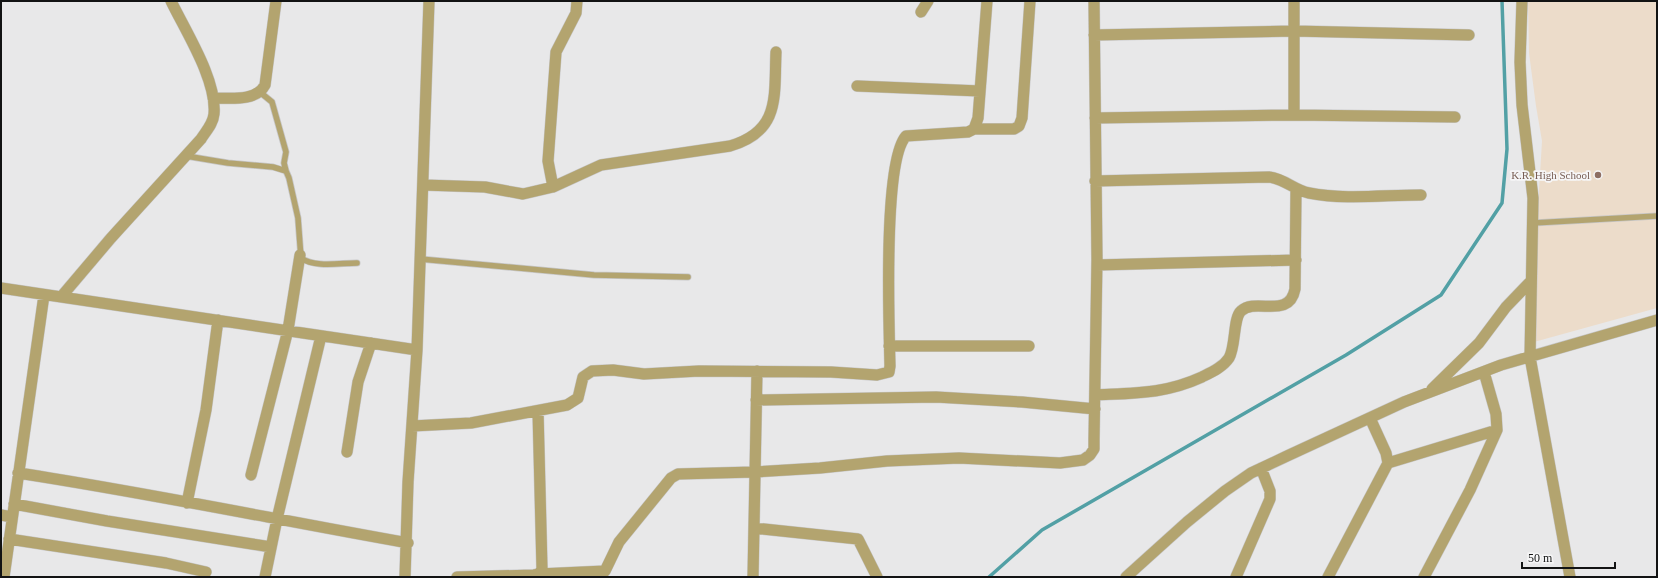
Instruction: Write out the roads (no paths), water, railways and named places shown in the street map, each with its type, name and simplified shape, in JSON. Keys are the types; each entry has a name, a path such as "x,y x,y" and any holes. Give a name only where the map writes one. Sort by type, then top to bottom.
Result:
{"street":[{"path":"61,297 111,238 186,156 210,126 214,115 210,81 171,1"},
{"path":"213,98 253,96 261,93 265,85 276,1"},
{"path":"405,577 408,543 408,482 417,350 428,1"},
{"path":"553,187 548,161 556,52 576,13 577,1"},
{"path":"921,12 928,1"},
{"path":"974,129 978,118 987,1"},
{"path":"412,426 471,423 538,411 574,402 578,398 583,377 592,371 613,370 651,374 699,371 884,374 889,372 890,346 888,273 894,179 898,150 906,136 968,132 974,129 1014,129 1019,126 1022,118 1030,1"},
{"path":"457,577 605,571 619,542 671,478 678,474 754,472 820,468 887,461 952,459 1060,463 1082,460 1090,455 1094,449 1097,265 1094,1"},
{"path":"1294,1 1294,115"},
{"path":"1522,1 1520,62 1522,105 1533,198 1530,357 1570,577"},
{"path":"1094,35 1294,31 1469,34"},
{"path":"423,185 486,187 523,194 553,187 601,165 730,146 754,137 767,120 774,102 776,52"},
{"path":"857,86 980,91"},
{"path":"1095,118 1294,115 1455,117"},
{"path":"1095,181 1269,177 1279,178 1296,190 1334,196 1421,195"},
{"path":"1095,395 1157,392 1170,390 1191,382 1223,365 1233,349 1238,317 1241,311 1248,307 1279,306 1287,303 1294,297 1296,260 1296,190"},
{"path":"251,475 288,330 300,255"},
{"path":"1097,265 1296,260"},
{"path":"1429,393 1479,342 1506,307 1532,282"},
{"path":"1,288 417,350"},
{"path":"4,577 9,538 7,516 14,504 44,295"},
{"path":"187,503 206,410 218,320"},
{"path":"1126,577 1214,500 1251,473 1261,468 1370,418 1484,372 1657,320"},
{"path":"265,577 277,519 321,336"},
{"path":"347,452 358,382 371,343"},
{"path":"890,346 1029,346"},
{"path":"753,577 757,371"},
{"path":"1424,577 1470,490 1497,430 1496,414 1484,372"},
{"path":"756,400 936,397 1022,402 1095,409"},
{"path":"538,411 543,562 539,574"},
{"path":"1328,577 1388,463 1386,453 1370,418"},
{"path":"1388,463 1497,430"},
{"path":"1236,577 1270,499 1270,491 1261,468"},
{"path":"18,473 109,487 187,503 408,543"},
{"path":"14,504 271,548"},
{"path":"754,528 858,539 877,577"},
{"path":"9,538 166,563 206,572"}],"lane":[{"path":"261,93 272,102 286,152 284,163 298,218 300,255 306,262 357,263"},
{"path":"186,156 228,163 273,167 286,171"},
{"path":"1533,223 1657,216"},
{"path":"420,260 594,274 688,277"}],"waterway":[{"path":"989,577 1042,530 1346,355 1441,295 1502,203 1507,149 1502,1"}],"place":[{"name":"K.R. High School","path":"1598,175"}]}
